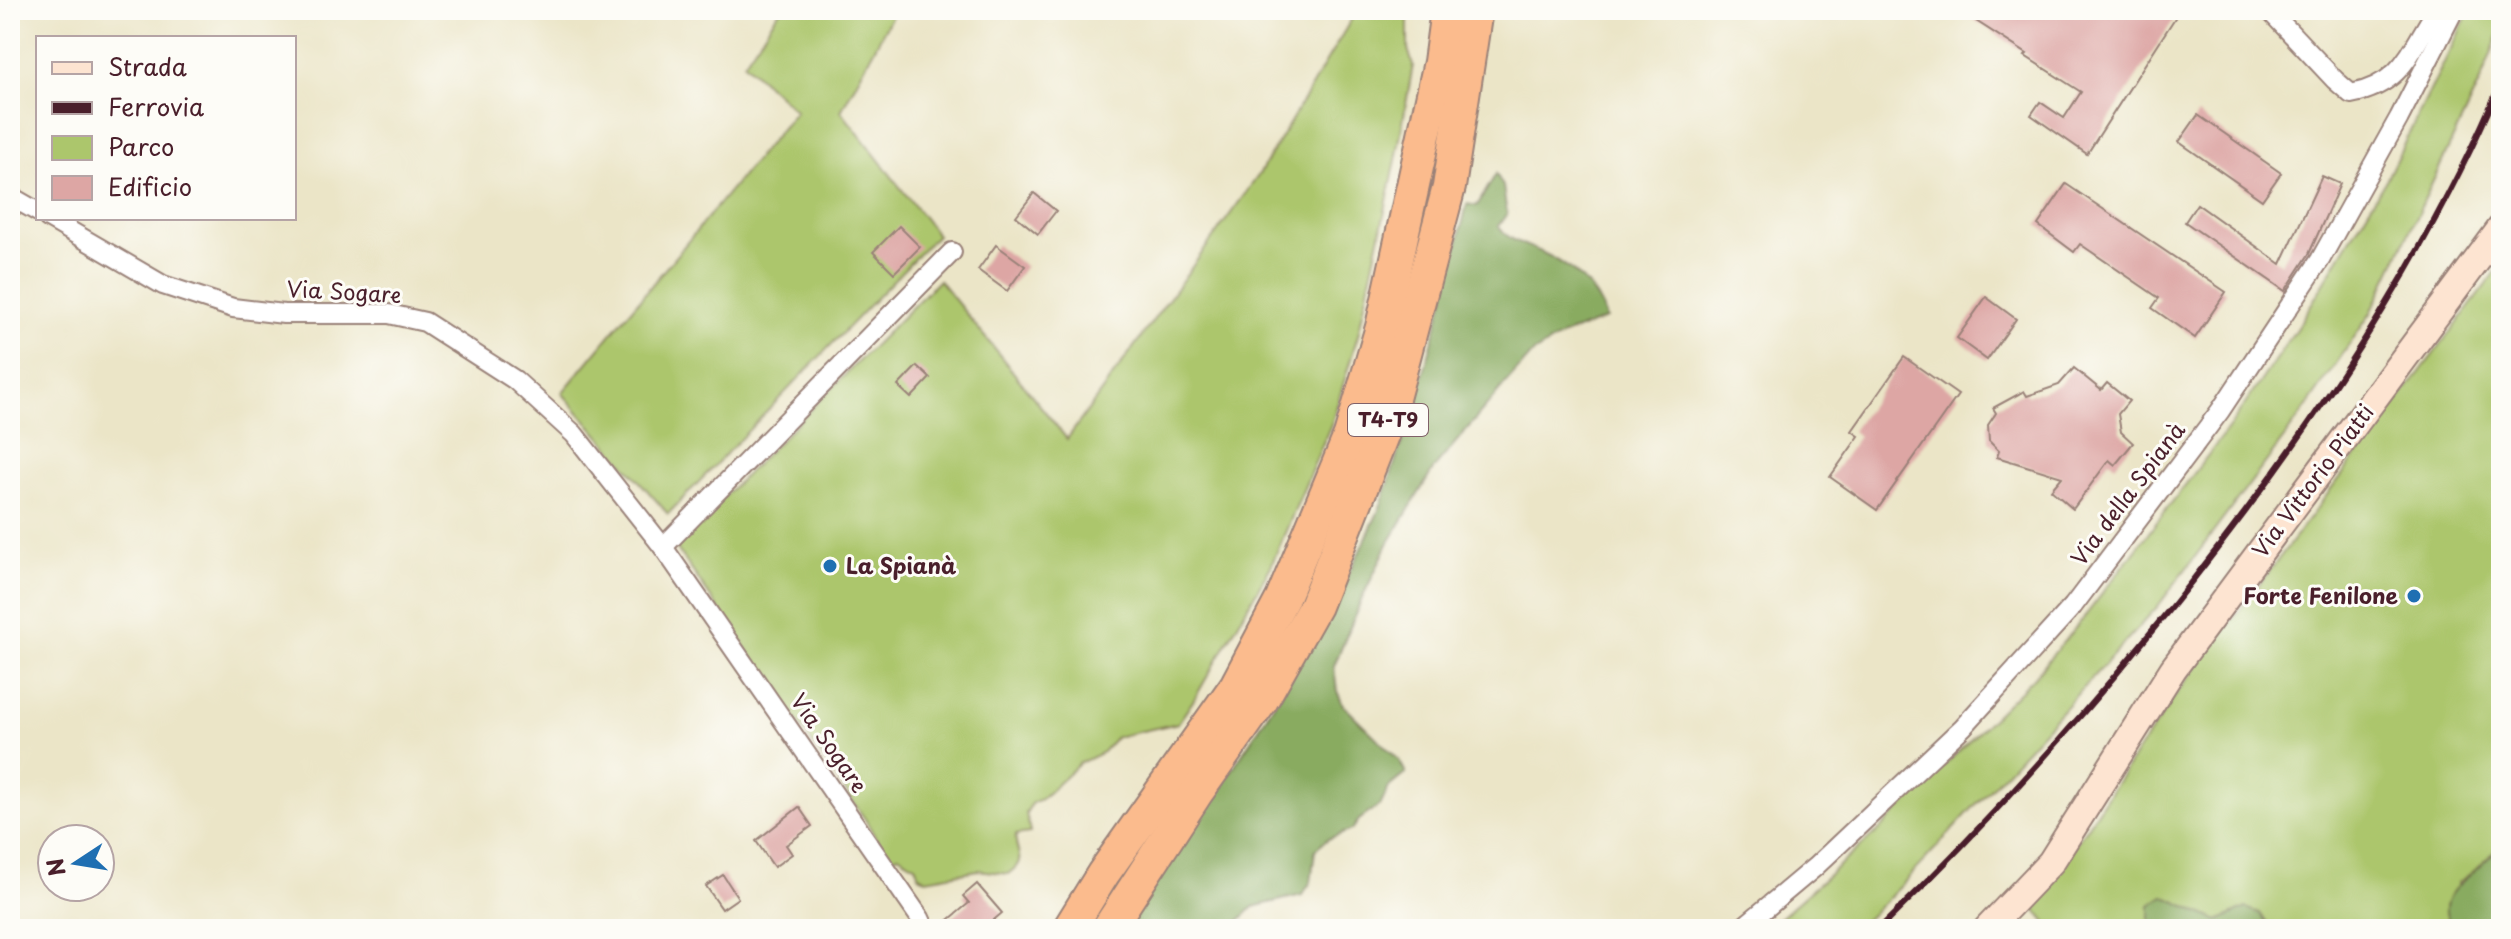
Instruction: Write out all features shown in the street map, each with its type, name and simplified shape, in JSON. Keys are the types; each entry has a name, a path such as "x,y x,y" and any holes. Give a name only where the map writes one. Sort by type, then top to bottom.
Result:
{"highway":[{"name":"T4-T9","path":"1382,327 1427,53 1431,10"},
{"name":"T4-T9","path":"1069,929 1103,874 1236,686 1282,599 1350,436 1382,327 1440,62 1468,11"},
{"name":"T4-T9","path":"1108,929 1197,792 1262,700 1321,592 1390,410 1449,187 1468,11"}],"street":[{"path":"2269,10 2351,94 2374,89 2396,74 2434,14 2441,10"},
{"name":"Via della Spianà","path":"1741,929 1815,867 1963,727 2073,606 2220,411 2320,260 2399,118 2454,10"},
{"path":"10,196 36,211"},
{"name":"Via Sogare","path":"51,220 163,285 233,308 284,314 389,314 425,322 515,380 574,434 663,547 925,929"},
{"name":"Via Vittorio Piatti","path":"1987,929 2051,862 2173,669 2501,228"},
{"path":"663,547 952,252"}],"green space":[{"path":"780,10 895,10 841,111 937,235 668,514 562,393 796,111 744,63"},
{"path":"1357,10 1408,10 1408,49 1413,65 1358,335 1332,422 1271,566 1178,723 1116,737 1103,752 1080,763 1041,799 1032,803 1026,813 1030,833 1016,835 1018,864 1008,874 978,870 926,879 919,876 915,865 898,855 889,861 865,819 675,546 939,280 1067,439 1258,176"},
{"path":"2470,10 2501,10 2501,28 2482,77 2371,313 2296,422 2158,606 1900,887 1856,929 1767,929 1876,833 2034,677 2082,620 2231,425 2300,323 2387,178"},
{"path":"1496,174 1503,186 1507,215 1498,226 1512,239 1552,257 1572,271 1597,297 1606,319 1563,335 1532,354 1506,383 1434,468 1388,544 1363,596 1334,666 1337,691 1343,705 1399,760 1406,773 1389,787 1381,804 1359,820 1352,830 1328,839 1315,850 1311,882 1302,895 1253,907 1231,929 1125,929 1226,780 1290,678 1349,573 1379,510 1411,415 1467,204 1477,206"},
{"path":"2501,265 2501,845 2458,882 2448,921 2453,929 2270,929 2260,913 2218,921 2150,905 2150,929 2051,929 2033,907 2177,693"},
{"path":"2501,845 2501,929 2453,929 2446,911 2449,897"},
{"path":"2164,896 2218,921 2246,908 2260,913 2270,929 2150,929 2150,905"}],"building":[{"path":"1959,10 2180,10 2087,154 2031,115 2040,102 2064,118 2081,92"},
{"path":"2198,115 2281,173 2262,200 2179,142"},
{"path":"2322,176 2340,184 2309,254 2285,291 2185,222 2197,204 2281,264"},
{"path":"2066,184 2226,292 2195,338 2152,308 2159,298 2080,244 2074,252 2038,225"},
{"path":"1034,193 1056,211 1038,234 1016,216"},
{"path":"899,226 920,247 894,273 873,252"},
{"path":"996,245 1025,266 1007,291 978,270"},
{"path":"1986,297 2016,319 1987,360 1957,338"},
{"path":"1904,357 1958,395 1877,510 1830,477 1859,436 1852,431"},
{"path":"917,366 930,378 911,398 898,386"},
{"path":"2074,368 2101,390 2107,383 2129,401 2118,414 2121,432 2133,443 2115,465 2109,460 2073,509 2051,490 2062,477 1997,457 1999,451 1989,441 1988,425 1996,413 1993,408 2024,391 2027,396 2059,385"},
{"path":"799,807 812,826 786,845 792,854 774,867 756,841"},
{"path":"723,875 738,898 722,909 706,886"},
{"path":"977,884 1002,913 983,929 938,929 969,903 963,896"}],"railway":[{"path":"1879,929 1977,830 2070,728 2160,621 2245,512 2318,410 2386,304 2448,195 2501,82"}],"place":[{"name":"La Spianà","path":"830,566"},
{"name":"Forte Fenilone","path":"2414,596"}]}
